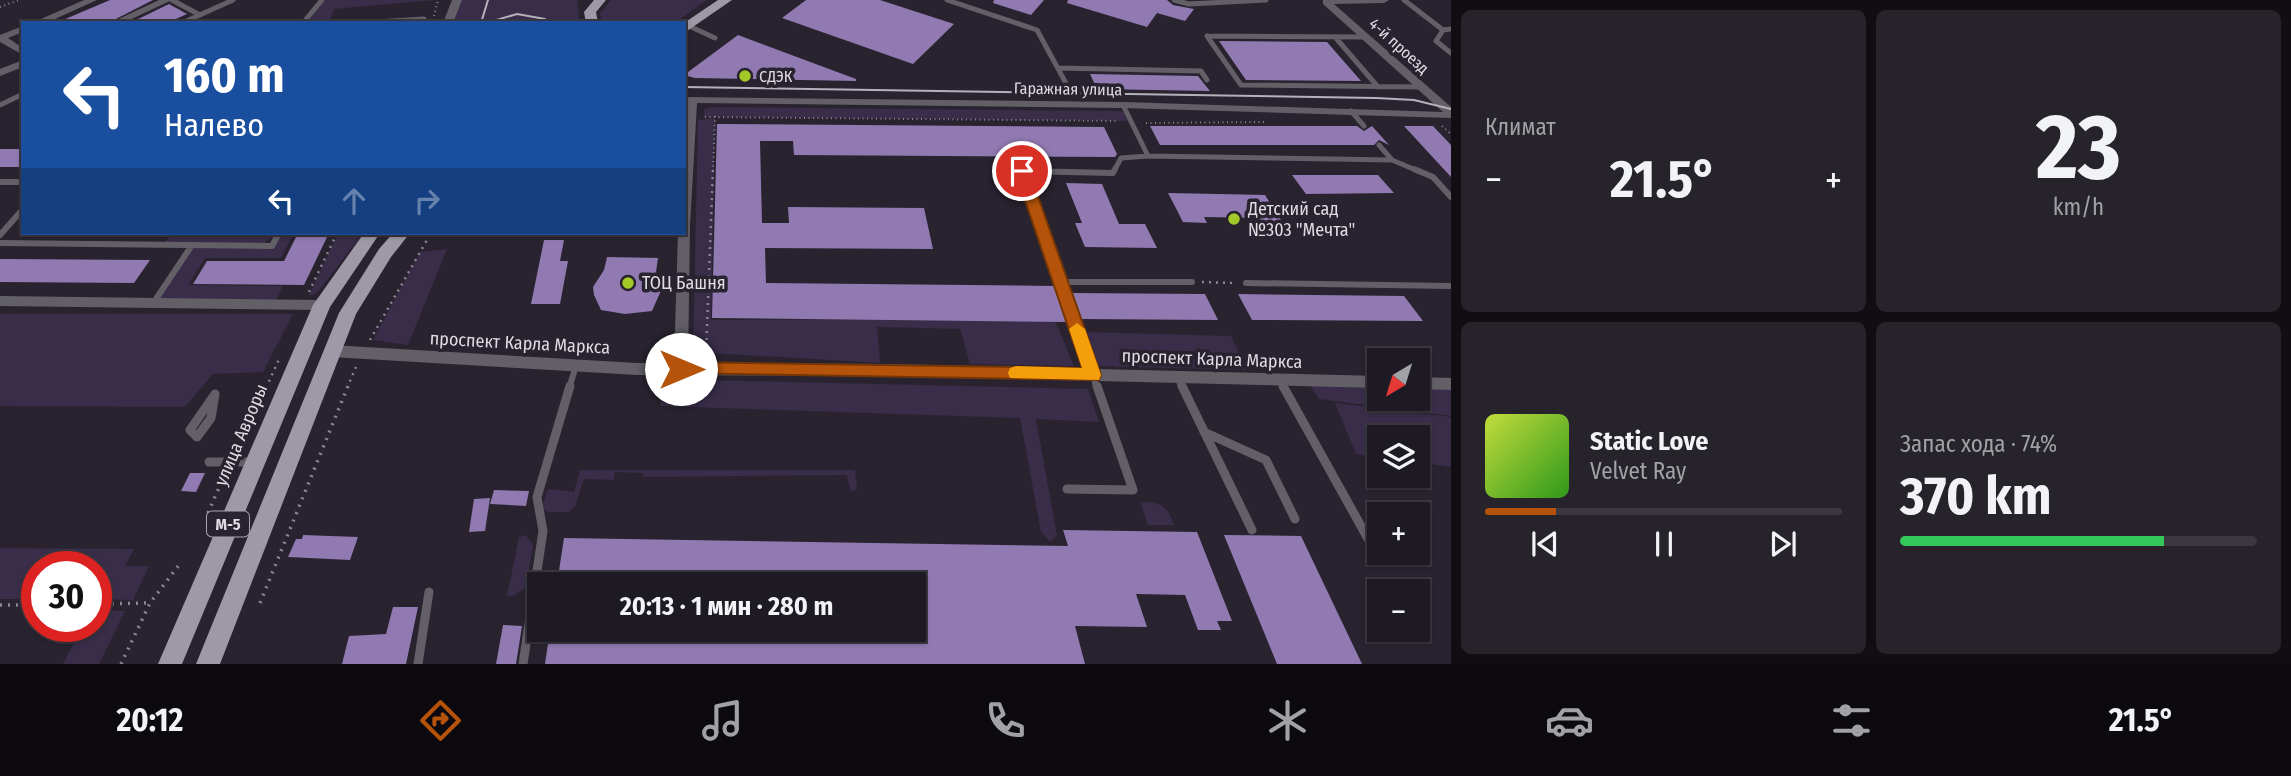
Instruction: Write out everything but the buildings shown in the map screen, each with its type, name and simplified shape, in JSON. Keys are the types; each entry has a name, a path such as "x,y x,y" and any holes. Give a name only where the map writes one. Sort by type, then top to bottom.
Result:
{"main road":[{"path":"592,21 590,12 600,0"},
{"path":"687,27 722,1"},
{"name":"улица Авроры","path":"173,657 255,462 314,301 370,235"},
{"name":"М-5","path":"208,664 348,313 385,253 400,235"}],"street":[{"path":"42,21 92,0"},
{"path":"120,21 170,0"},
{"path":"449,21 457,0"},
{"path":"1325,1 1384,0"},
{"name":"4-й проезд","path":"1325,1 1349,27 1365,37 1451,114"},
{"path":"0,38 21,30"},
{"path":"0,38 21,51"},
{"path":"0,73 21,66"},
{"path":"686,195 691,117 688,100"},
{"name":"Гаражная улица","path":"688,100 1122,105 1451,114"},
{"path":"681,369 684,235"},
{"path":"0,301 314,301"},
{"name":"проспект Карла Маркса","path":"331,351 576,366 1367,382"},
{"path":"1430,383 1451,384"}],"lane":[{"path":"170,0 200,15"},
{"path":"186,21 233,0"},
{"path":"305,21 322,0"},
{"path":"947,0 1037,30 1068,87"},
{"path":"1174,0 1189,4 1266,0"},
{"path":"1404,0 1443,30 1451,29"},
{"path":"193,21 200,15"},
{"path":"392,21 424,19"},
{"path":"687,27 715,38"},
{"path":"1443,30 1436,41 1451,53"},
{"path":"1365,37 1207,36 1241,85 1421,87"},
{"path":"1335,37 1378,87"},
{"path":"1058,68 1201,71 1207,80"},
{"path":"0,105 21,95"},
{"path":"1122,105 1148,156"},
{"path":"1351,111 1364,126"},
{"path":"1379,145 1392,160"},
{"path":"1067,489 1133,490 1022,171 1113,173 1121,158 1148,156 1392,160 1433,177 1451,197"},
{"path":"0,182 21,181"},
{"path":"0,235 21,211"},
{"path":"0,243 272,246 278,235"},
{"path":"154,302 192,245"},
{"path":"1061,282 1192,282"},
{"path":"1246,283 1451,286"},
{"path":"523,664 543,531 537,497 576,366"},
{"path":"1176,377 1252,530"},
{"path":"1280,380 1367,537"},
{"path":"215,394 214,413 205,430 197,437 190,430 215,394"},
{"path":"1204,432 1266,460 1295,519"},
{"path":"209,462 255,462"},
{"path":"418,664 429,592"}],"path":[{"path":"0,7 19,0"},
{"path":"433,21 438,0"},
{"path":"691,117 1266,122"},
{"path":"706,361 715,117"},
{"path":"1438,123 1451,134"},
{"path":"314,301 336,235"},
{"path":"367,345 430,235"},
{"path":"1205,282 1222,283"},
{"path":"208,513 281,354"},
{"path":"260,603 357,364"},
{"path":"121,664 150,603 180,565"},
{"path":"112,604 150,603"},
{"path":"0,605 21,605"}],"shaded area":[{"path":"435,0 334,9 330,21 308,21 322,2"},
{"path":"461,0 577,0 580,21 453,21"},
{"path":"611,0 707,0 677,21 602,21 600,13"},
{"path":"710,107 1120,111 1124,112 1128,121 704,117 704,110"},
{"path":"715,118 711,320 1054,318 1074,366 970,364 960,329 877,327 880,363 693,352 698,120"},
{"path":"170,235 274,235 264,243 164,244"},
{"path":"279,235 293,235 281,258 205,258 188,285 283,286 275,302 157,301 192,245 272,246"},
{"path":"337,235 361,235 317,293 309,296"},
{"path":"447,249 408,345 373,340 420,252"},
{"path":"0,314 293,314 263,372 213,374 185,407 0,406"},
{"path":"1087,332 1231,336 1247,370 1098,366"},
{"path":"662,379 1088,389 1099,422 1036,419 1057,536 1050,542 1041,532 1020,418 660,406"},
{"path":"1310,385 1367,386 1367,405 1319,399"},
{"path":"1430,387 1451,388 1451,416 1412,411 1430,411"},
{"path":"1335,403 1367,407 1367,411 1401,411 1451,417 1451,467 1430,464 1430,425 1367,425 1367,455 1356,454"},
{"path":"580,470 855,470 857,488 850,490 847,475 643,477 643,473 615,472 614,480 584,479 575,506 569,512 548,512 542,507 548,489 574,492"},
{"path":"1140,502 1162,506 1169,513 1174,525 1148,525"},
{"path":"526,535 533,545 526,587 515,595 507,596 519,537"},
{"path":"0,548 134,549 125,566 149,566 133,600 112,599 112,551 21,551 21,599 0,599"},
{"path":"112,611 125,611 112,638"},
{"path":"74,642 110,642 99,664 63,664"}],"tram line":[{"path":"482,21 488,0"},
{"path":"493,21 517,14 545,19"},
{"path":"686,87 1376,98 1414,100 1451,109"}],"slow traffic":[{"path":"1016,373 1093,375 1077,329"}],"place":[{"name":"СДЭК","path":"745,76"},
{"name":"Детский сад №303 \"Мечта\"","path":"1234,219"},
{"name":"ТОЦ Башня","path":"628,283"}],"route":[{"path":"681,369 1093,375 1022,171"}]}
